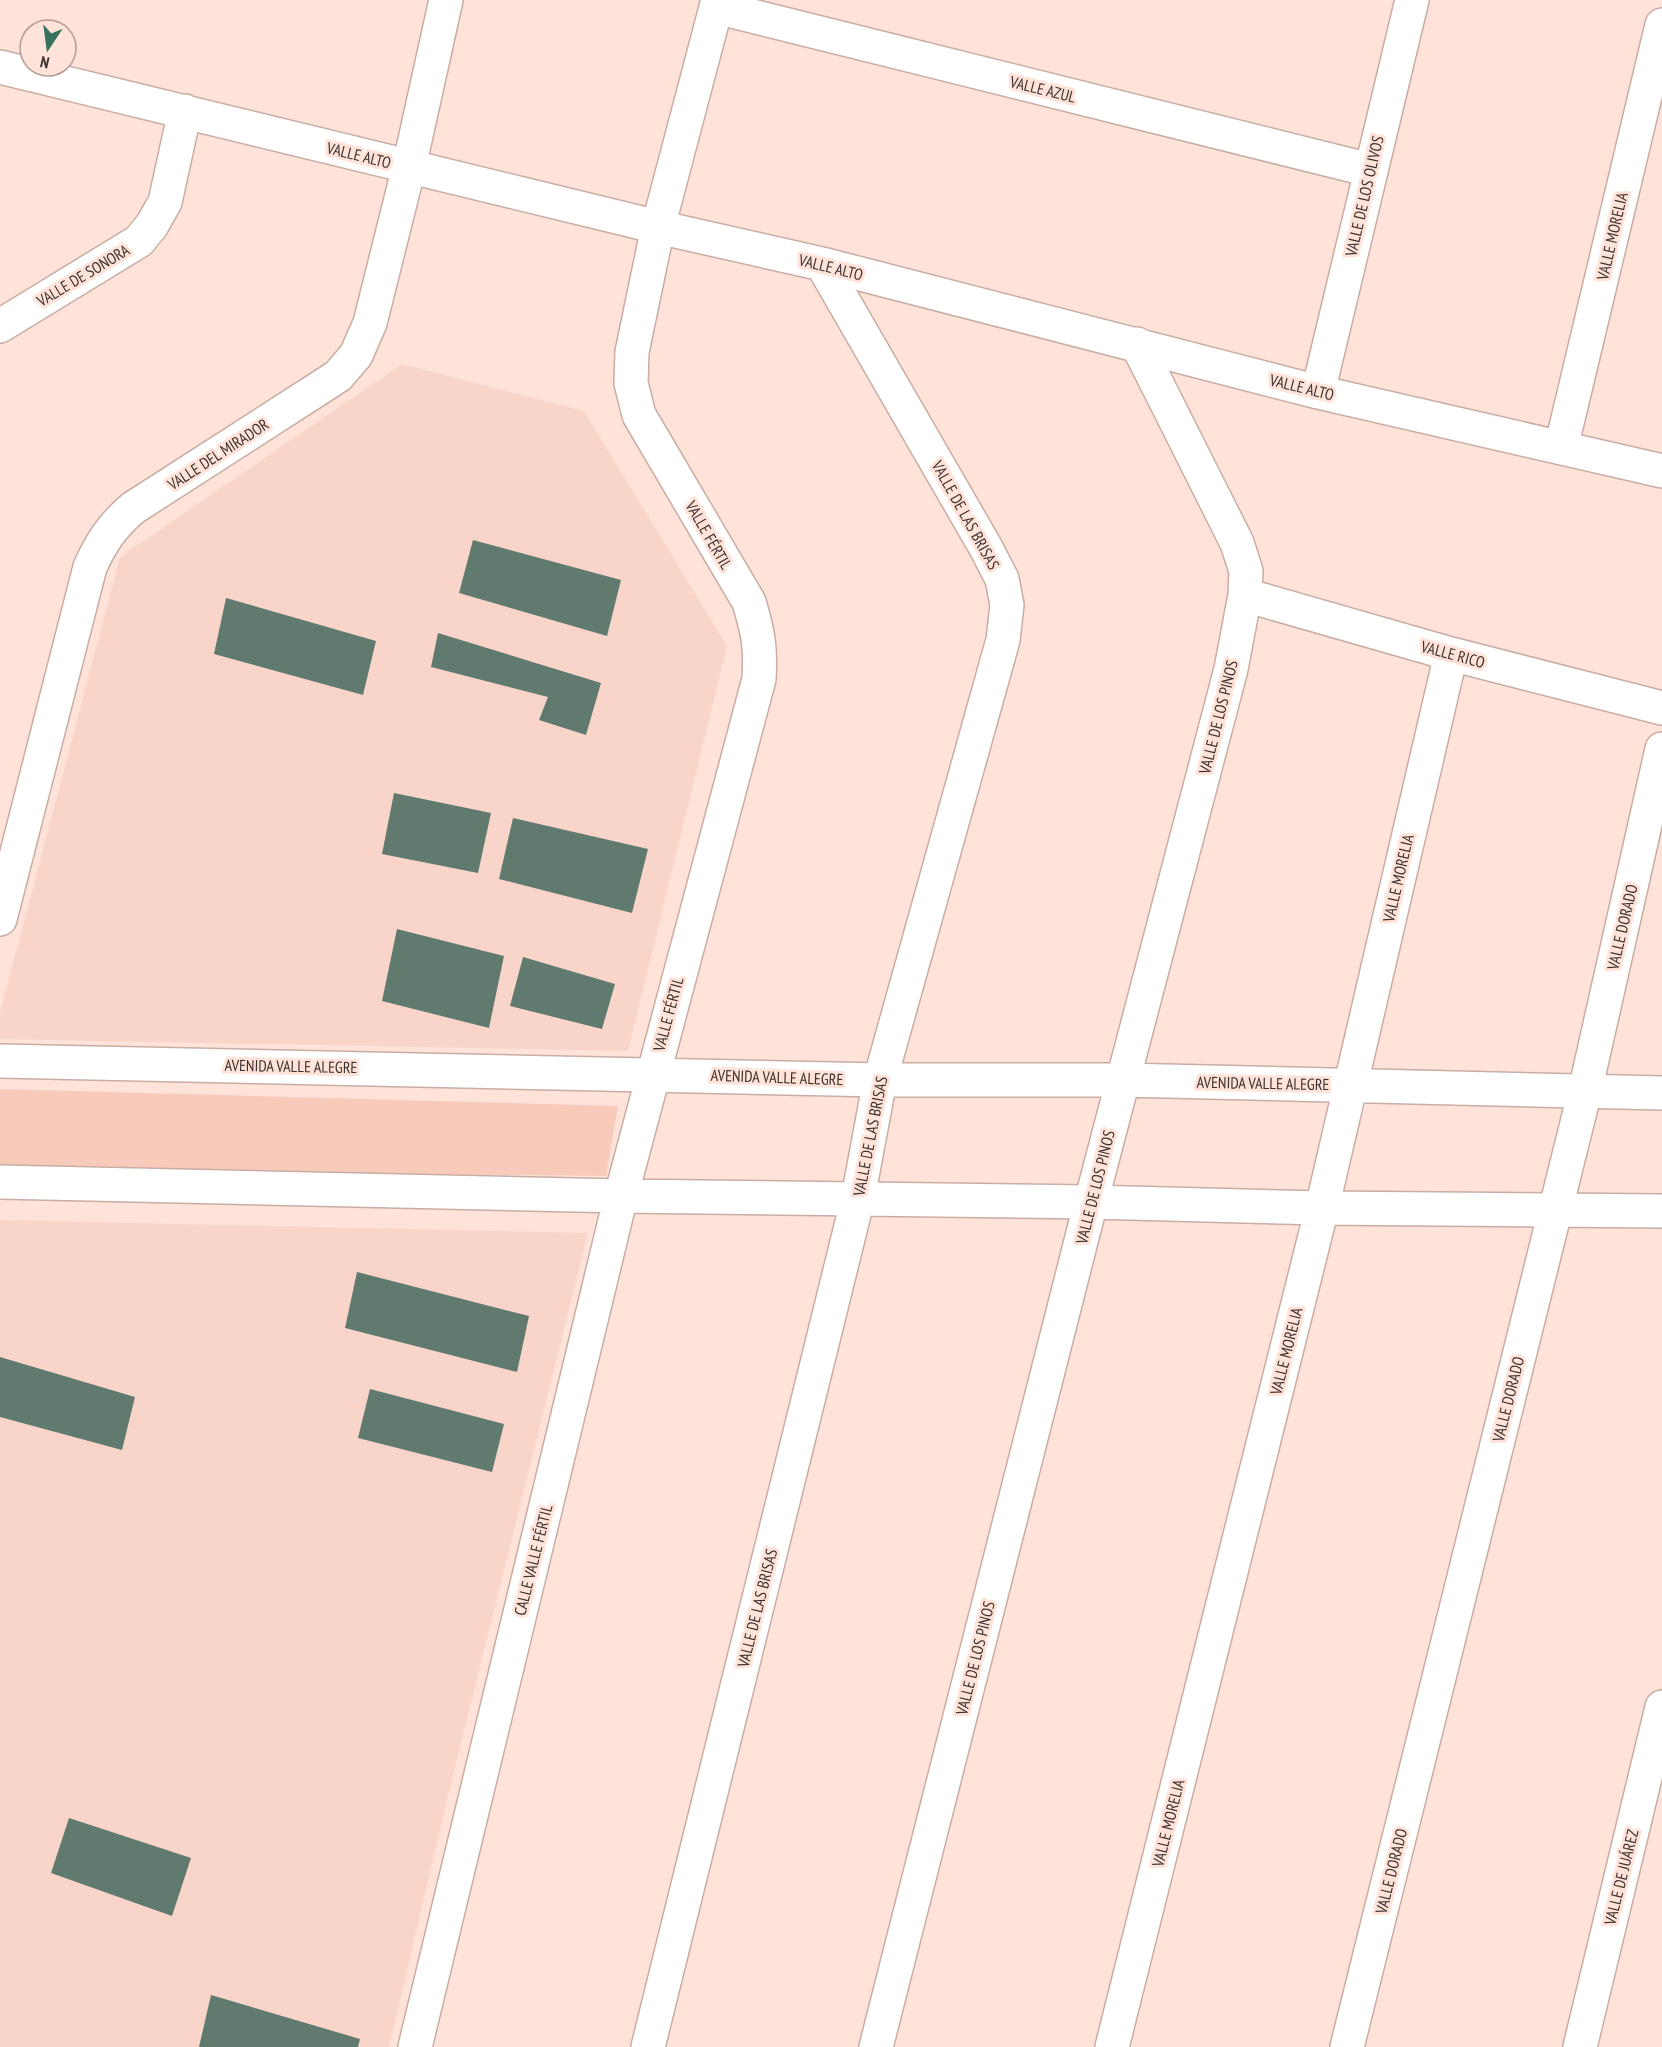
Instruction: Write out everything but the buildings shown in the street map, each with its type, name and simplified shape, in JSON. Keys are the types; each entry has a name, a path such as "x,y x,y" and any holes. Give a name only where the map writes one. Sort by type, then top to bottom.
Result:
{"street":[{"name":"VALLE DEL MIRADOR","path":"0,919 90,567 101,543 115,524 133,508 338,376 356,355 370,323 409,167 446,0"},
{"name":"VALLE DE LOS OLIVOS","path":"1318,392 1412,0"},
{"name":"VALLE AZUL","path":"717,3 1370,171"},
{"name":"VALLE FÉRTIL","path":"652,1074 759,679 759,633 749,602 639,415 631,383 632,352 658,227 717,3"},
{"name":"VALLE MORELIA","path":"1561,448 1662,25"},
{"name":"VALLE ALTO","path":"0,67 658,227 822,264 1318,392 1662,471"},
{"name":"VALLE DE SONORA","path":"0,326 139,241 152,225 165,202 184,111"},
{"name":"VALLE DE LAS BRISAS","path":"648,2047 858,1198 880,1080 1003,640 1007,605 1002,579 986,548 822,264"},
{"name":"VALLE DE LOS PINOS","path":"876,2047 1091,1202 1231,669 1245,595 1246,571 1237,543 1137,344"},
{"name":"VALLE RICO","path":"1245,595 1450,654 1662,708"},
{"name":"VALLE MORELIA","path":"1112,2047 1322,1208 1450,654"},
{"name":"VALLE DORADO","path":"1347,2047 1585,1091 1662,750"},
{"name":"AVENIDA VALLE ALEGRE","path":"0,1060 880,1080 1123,1080 1662,1093"},
{"name":"CALLE VALLE FÉRTIL","path":"415,2047 652,1074"},
{"path":"0,1182 621,1196 1662,1212"},
{"name":"VALLE DE JUÁREZ","path":"1580,2047 1662,1707"}],"shaded area":[{"path":"402,364 584,411 727,646 628,1051 0,1039 0,1013 120,557"},
{"path":"0,1089 618,1106 606,1176 0,1169"},
{"path":"0,1220 588,1233 452,1779 389,2047 0,2047"}]}
